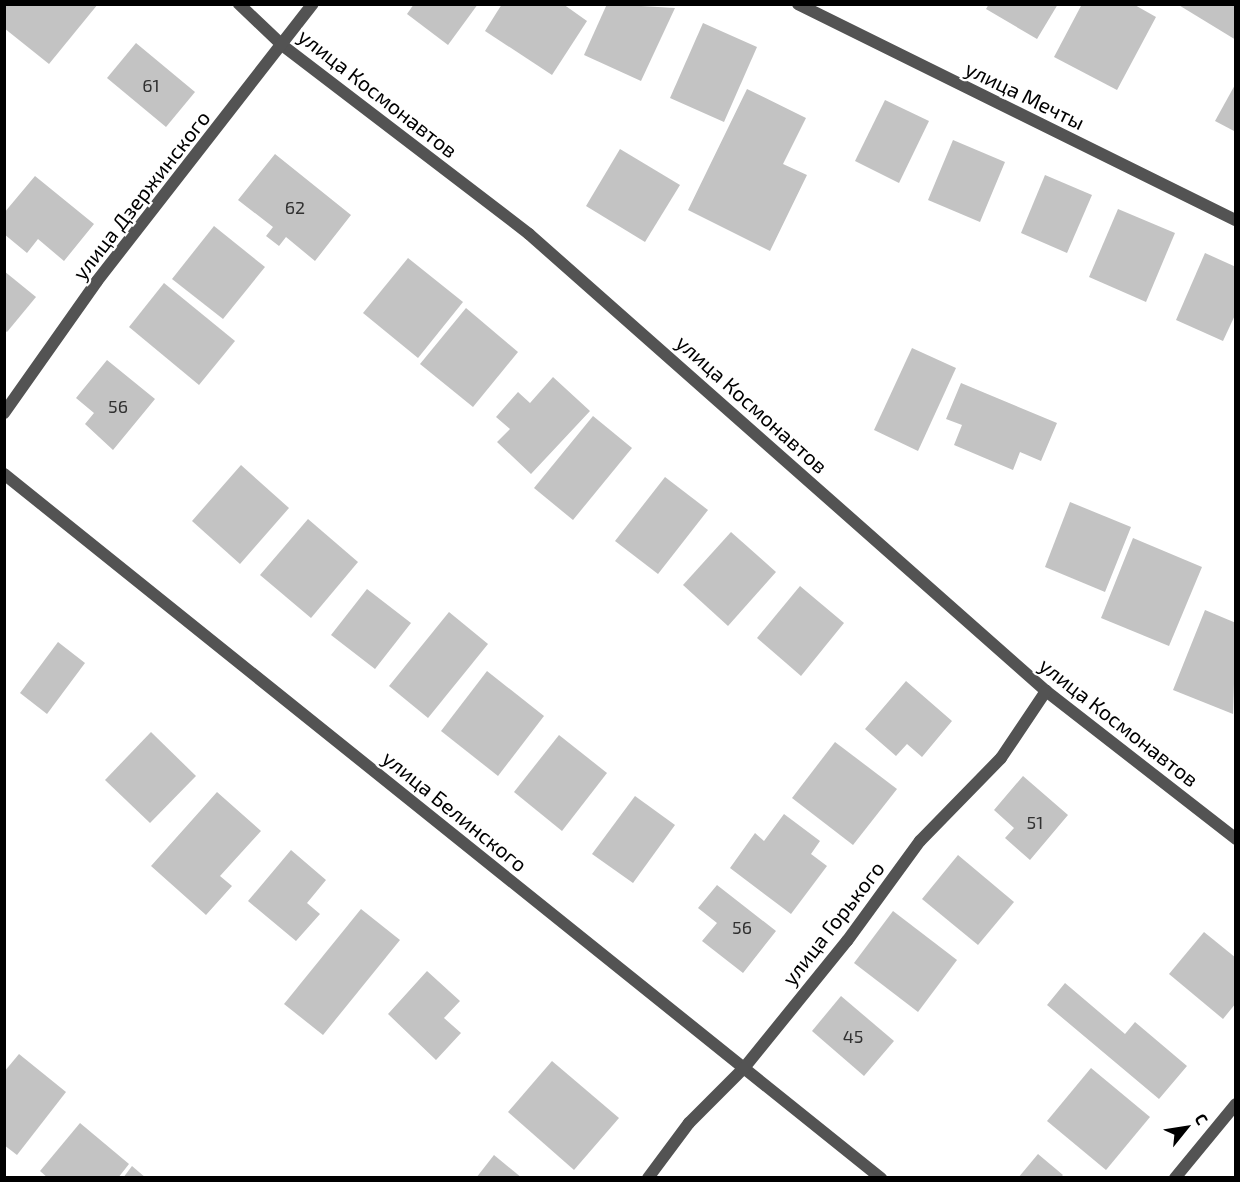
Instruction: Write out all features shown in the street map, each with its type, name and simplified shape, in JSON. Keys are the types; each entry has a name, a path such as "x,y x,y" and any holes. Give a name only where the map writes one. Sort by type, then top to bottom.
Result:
{"street":[{"name":"улица Космонавтов","path":"238,4 282,45 529,234 1046,691 1236,839"},
{"name":"улица Дзержинского","path":"4,413 97,281 313,4"},
{"name":"улица Мечты","path":"798,4 1236,220"},
{"name":"улица Белинского","path":"4,474 881,1178"},
{"name":"улица Горького","path":"648,1178 689,1123 744,1068 920,841 1001,758 1046,691"},
{"path":"1175,1178 1236,1104"}],"building":[{"path":"4,4 98,4 49,64 4,28"},
{"path":"414,4 478,4 448,45 407,14"},
{"path":"502,4 563,4 587,21 552,75 485,31"},
{"path":"607,4 675,8 641,81 584,55"},
{"path":"989,4 1058,4 1037,39 986,9"},
{"path":"1082,4 1133,4 1156,17 1117,90 1054,57"},
{"path":"1177,4 1236,4 1236,40"},
{"path":"703,23 757,47 724,122 670,98"},
{"path":"136,43 195,92 166,127 107,78"},
{"path":"1236,83 1236,132 1215,121"},
{"path":"747,89 806,118 783,164 807,175 770,251 688,210"},
{"path":"885,100 929,121 899,183 855,161"},
{"path":"953,140 1005,162 980,222 928,200"},
{"path":"620,149 680,185 645,242 586,206"},
{"path":"275,154 351,215 315,261 286,237 279,246 266,236 273,227 238,200"},
{"path":"1045,175 1092,195 1067,253 1021,233"},
{"path":"35,176 94,224 64,261 38,239 27,253 4,234 4,213"},
{"path":"1118,209 1175,233 1146,302 1089,277"},
{"path":"214,226 265,267 223,319 172,279"},
{"path":"1205,253 1236,267 1236,313 1223,341 1176,320"},
{"path":"408,258 463,302 418,358 363,313"},
{"path":"4,271 36,297 7,332 4,330"},
{"path":"164,283 235,341 199,385 129,327"},
{"path":"466,308 518,352 473,407 420,364"},
{"path":"912,348 956,368 918,451 874,430"},
{"path":"107,360 155,399 113,450 85,424 94,413 76,398"},
{"path":"553,377 590,411 531,474 497,442 510,429 496,417 518,392 530,403"},
{"path":"961,383 1057,423 1041,461 1020,452 1013,470 954,445 962,425 946,419"},
{"path":"593,416 632,448 573,520 534,488"},
{"path":"241,465 289,508 240,564 192,521"},
{"path":"665,477 708,510 658,574 615,541"},
{"path":"1070,502 1131,527 1105,592 1045,567"},
{"path":"308,519 358,562 311,618 260,575"},
{"path":"731,532 776,572 728,626 683,585"},
{"path":"1133,538 1202,567 1169,646 1101,618"},
{"path":"800,586 844,623 801,676 757,638"},
{"path":"367,589 411,623 375,669 331,635"},
{"path":"1205,610 1236,623 1233,714 1173,690"},
{"path":"449,612 488,644 428,718 389,686"},
{"path":"58,642 85,663 47,714 20,693"},
{"path":"487,671 544,716 498,776 441,731"},
{"path":"906,681 952,721 922,757 907,744 896,756 865,729"},
{"path":"151,732 196,776 150,823 105,780"},
{"path":"559,735 607,773 562,831 514,792"},
{"path":"835,742 897,789 853,845 792,798"},
{"path":"1023,776 1068,815 1030,860 1005,838 1014,828 994,810"},
{"path":"217,792 261,831 220,876 232,886 206,915 151,866"},
{"path":"635,796 675,825 633,883 592,854"},
{"path":"784,814 820,841 811,854 827,866 791,914 730,868 755,833 764,841"},
{"path":"291,850 326,880 307,903 320,914 296,941 248,901"},
{"path":"958,855 1014,902 978,945 922,899"},
{"path":"717,885 776,931 743,973 702,941 717,923 698,908"},
{"path":"361,909 400,940 323,1035 284,1004"},
{"path":"893,911 957,960 918,1012 854,963"},
{"path":"1204,932 1236,958 1236,1003 1223,1019 1169,974"},
{"path":"427,971 460,1001 444,1018 461,1033 436,1060 388,1014"},
{"path":"1065,983 1125,1034 1135,1022 1187,1066 1159,1099 1047,1005"},
{"path":"841,996 894,1041 864,1076 812,1031"},
{"path":"19,1054 66,1092 17,1155 4,1145 4,1072"},
{"path":"552,1061 619,1118 574,1170 508,1112"},
{"path":"1091,1068 1150,1117 1106,1170 1047,1121"},
{"path":"80,1123 129,1164 118,1178 48,1178 40,1171"},
{"path":"1038,1154 1063,1175 1060,1178 1018,1178"},
{"path":"494,1155 522,1178 476,1178"},
{"path":"132,1166 146,1178 123,1178"}]}
